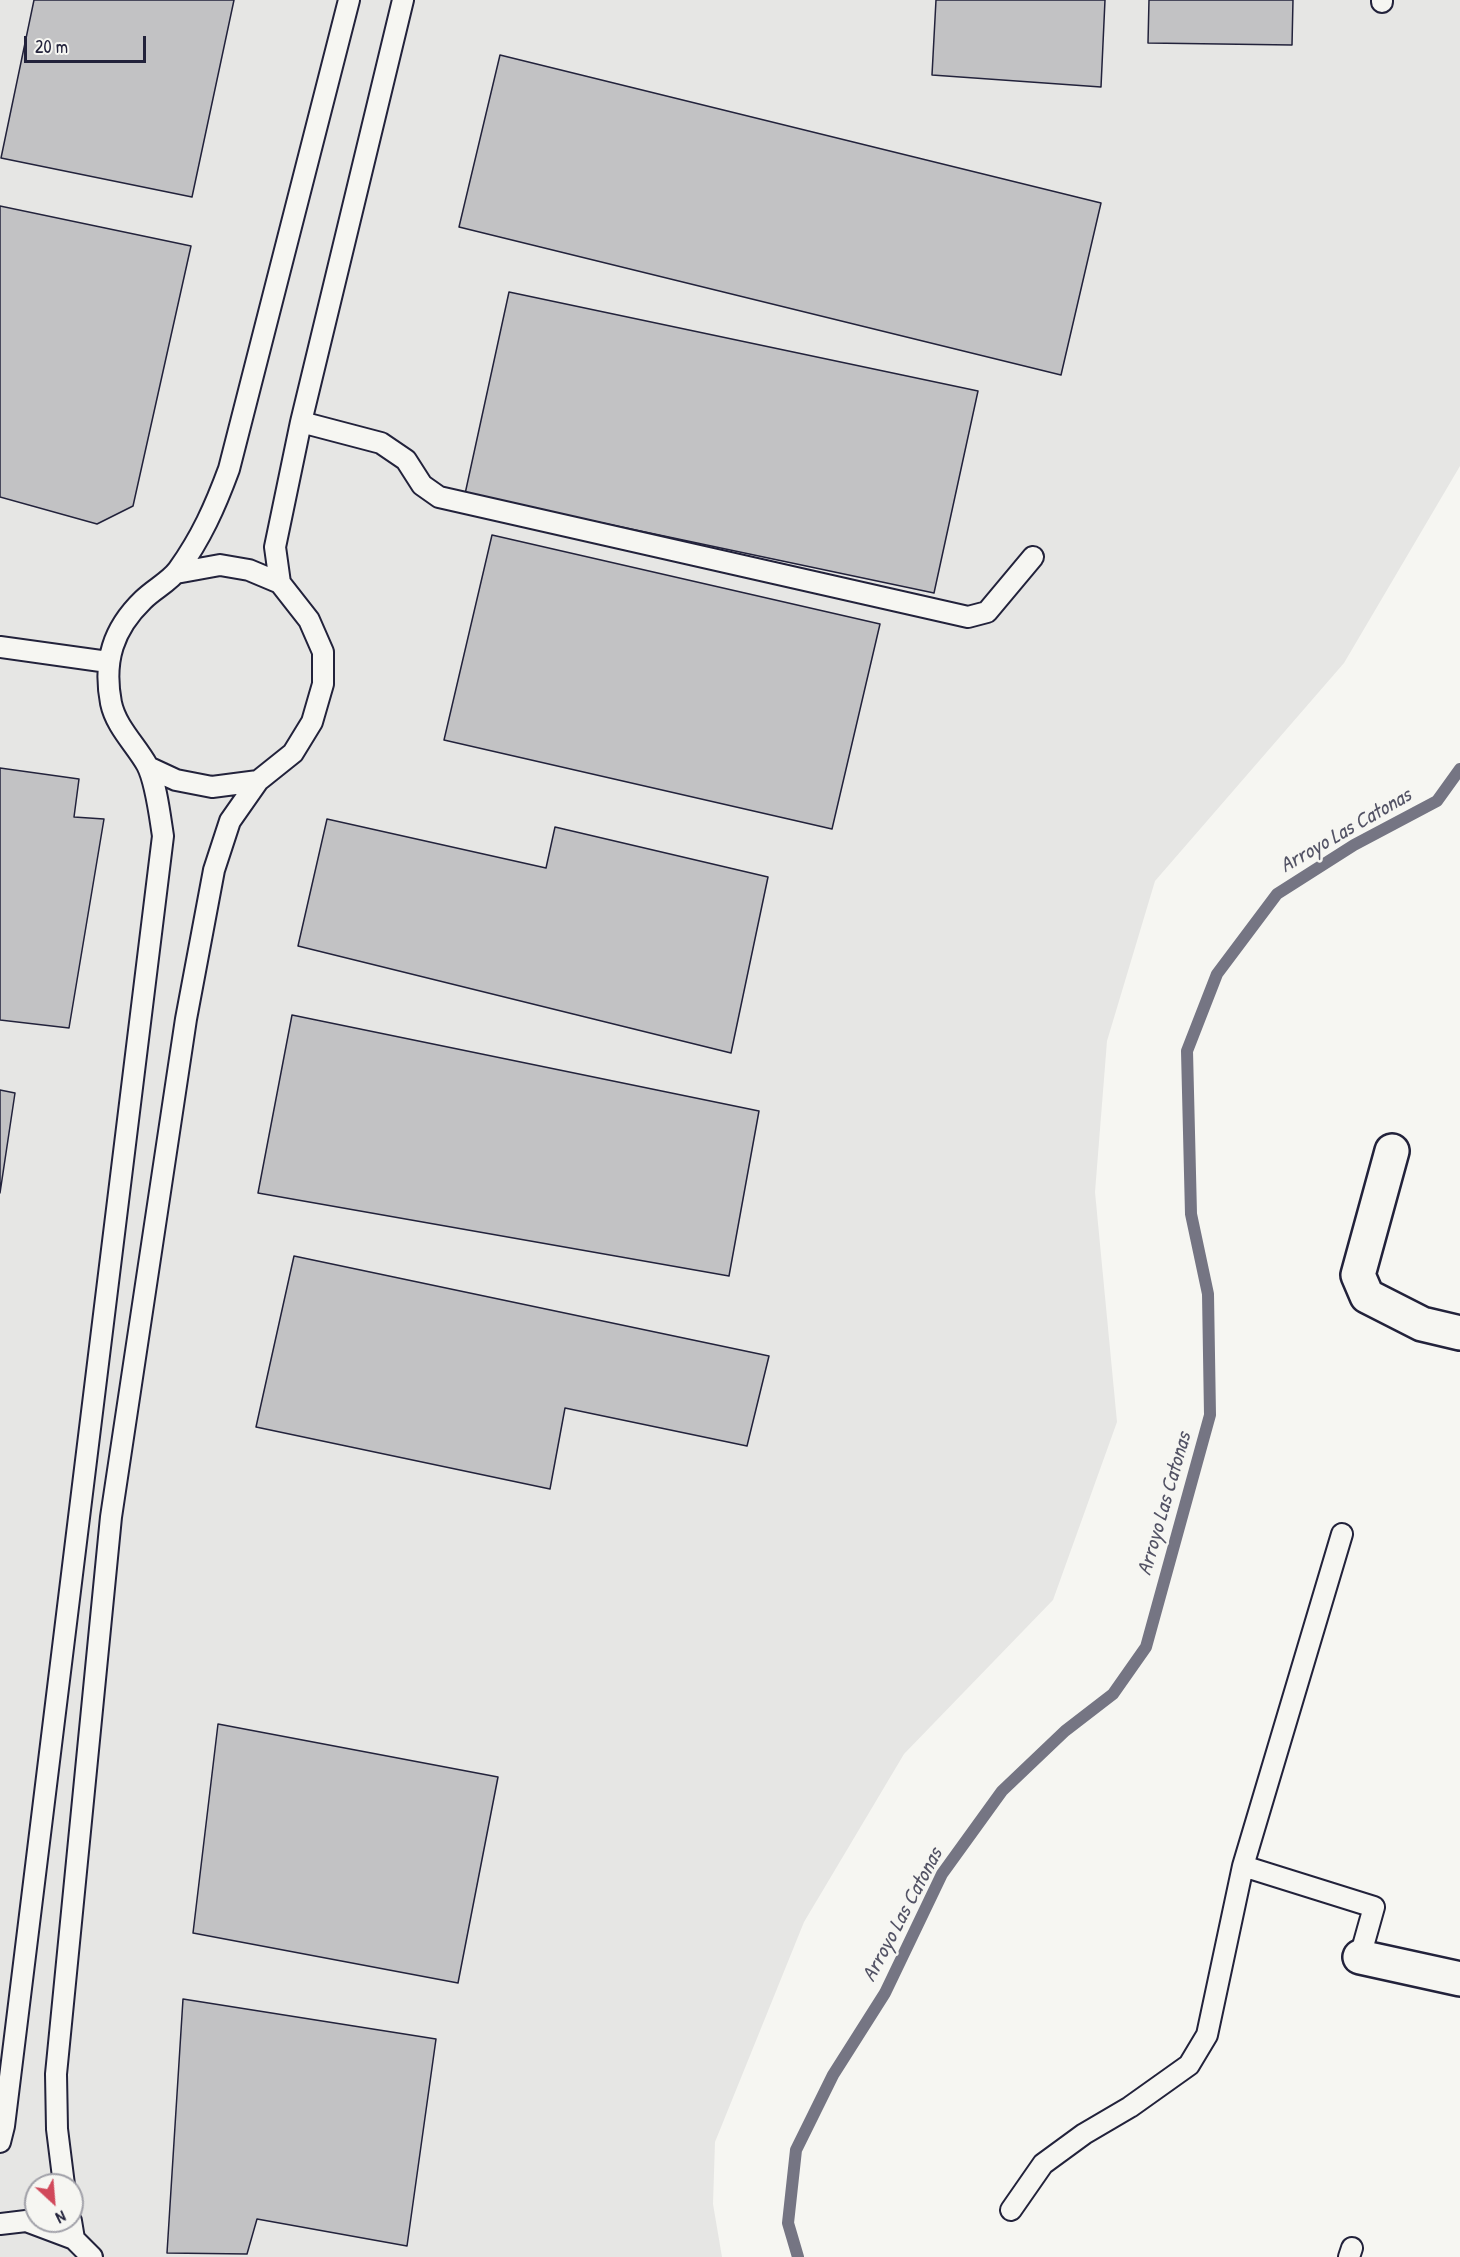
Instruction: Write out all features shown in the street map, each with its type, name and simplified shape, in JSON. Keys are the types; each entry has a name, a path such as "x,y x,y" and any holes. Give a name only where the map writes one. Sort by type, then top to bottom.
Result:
{"street":[{"path":"1392,1151 1359,1275 1366,1296 1422,1324 1460,1333"},
{"path":"1360,1957 1460,1979"}],"lane":[{"path":"0,2142 9,2090 163,836 148,767 126,735 111,704 108,662 119,630 143,600 176,573 210,519 229,470 349,0"},
{"path":"280,583 275,547 301,422 403,0"},
{"path":"301,422 381,443 406,460 422,485 439,497 968,617 987,612 1033,557"},
{"path":"62,2173 57,2129 56,2074 111,1517 186,1019 214,870 230,821 258,781 293,753 312,722 323,684 323,652 309,620 280,583 249,570 220,565 176,573"},
{"path":"0,647 108,662"},
{"path":"148,767 176,780 212,788 258,781"},
{"path":"1011,2210 1043,2164 1084,2134 1130,2107 1189,2065 1207,2035 1243,1866 1342,1534"},
{"path":"1243,1866 1374,1907 1360,1957"},
{"path":"0,2224 24,2221"},
{"path":"74,2233 92,2257"}],"shaded area":[{"path":"0,0 1460,0 1460,466 1344,663 1155,881 1107,1041 1095,1192 1117,1422 1053,1600 904,1754 804,1922 715,2142 713,2204 722,2257 0,2257"}],"building":[{"path":"34,0 234,0 192,197 1,158"},
{"path":"936,0 1105,0 1101,87 932,75"},
{"path":"1149,0 1293,0 1292,45 1148,43"},
{"path":"500,55 1101,203 1061,375 459,227"},
{"path":"0,206 191,246 133,506 97,524 0,497"},
{"path":"509,292 978,391 934,593 465,494"},
{"path":"492,535 880,624 832,829 444,740"},
{"path":"0,768 79,779 74,817 104,819 69,1028 0,1020"},
{"path":"327,819 546,868 555,827 768,877 731,1053 298,946"},
{"path":"292,1015 759,1111 729,1276 258,1193"},
{"path":"0,1090 15,1093 0,1193"},
{"path":"294,1256 769,1356 747,1446 565,1408 550,1489 256,1427"},
{"path":"218,1724 498,1777 458,1983 193,1933"},
{"path":"183,1999 436,2039 407,2246 257,2219 247,2254 167,2253"}],"waterway":[{"name":"Arroyo Las Catonas","path":"798,2257 788,2223 796,2150 833,2075 885,1993 942,1874 1002,1791 1065,1731 1113,1694 1146,1647 1210,1415 1208,1294 1191,1214 1187,1051 1217,974 1277,894 1354,845 1437,801 1460,769"}]}
